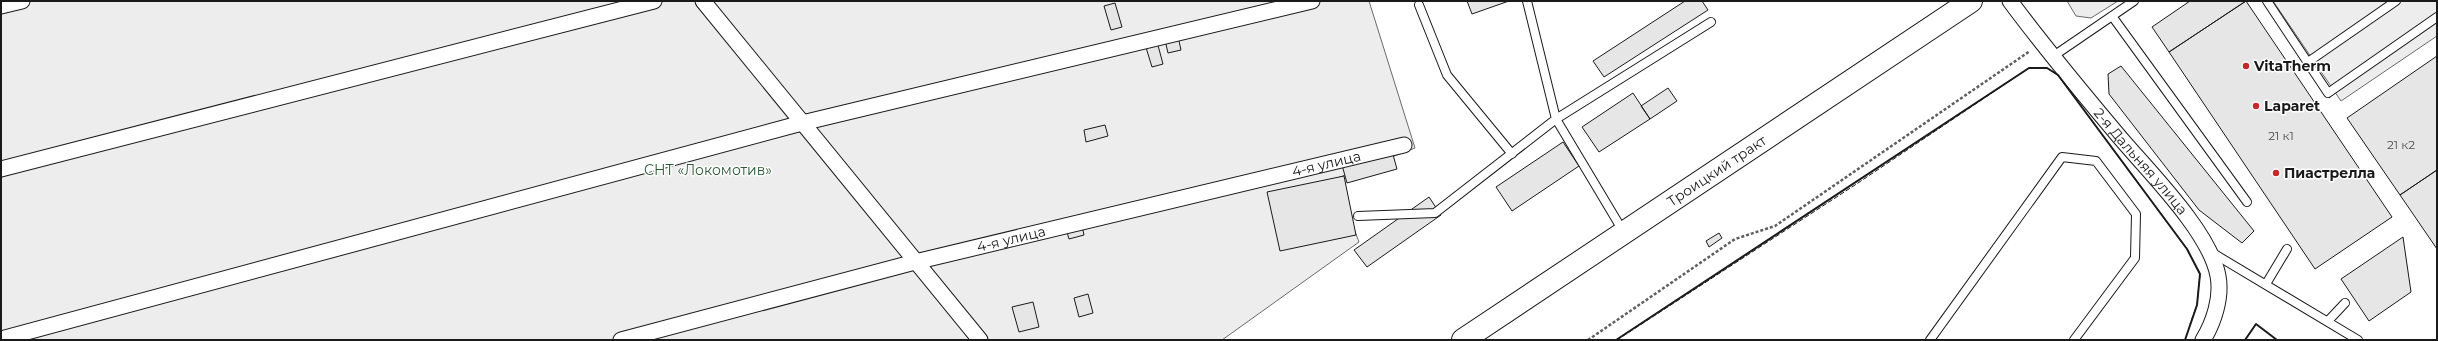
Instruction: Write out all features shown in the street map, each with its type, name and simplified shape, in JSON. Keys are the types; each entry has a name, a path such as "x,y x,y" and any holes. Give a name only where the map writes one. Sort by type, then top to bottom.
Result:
{"main road":[{"name":"Троицкий тракт","path":"1463,340 1971,1"}],"street":[{"path":"1,6 22,1"},
{"path":"1,169 654,1"},
{"path":"703,1 980,340"},
{"path":"1,339 802,123 1312,1"},
{"name":"2-я Дальняя улица","path":"2010,1 2052,57 2187,217 2208,250 2218,277 2217,307 2203,340"},
{"name":"4-я улица","path":"621,340 916,262 1404,145"}],"lane":[{"path":"1527,1 1556,119 1623,232"},
{"path":"2052,57 2134,1"},
{"path":"2267,1 2328,93 2437,17"},
{"path":"2308,62 2396,1"},
{"path":"1419,5 1447,75 1512,154"},
{"path":"2112,16 2247,202"},
{"path":"1358,216 1435,213 1556,119 1711,22"},
{"path":"1930,340 2062,157 2096,161 2136,214 2135,258 2074,340"},
{"path":"2266,284 2286,249"},
{"path":"2208,250 2358,340"},
{"path":"2328,321 2345,302"}],"path":[{"path":"1588,340 1734,239 1775,226 2041,43"}],"shaded area":[{"name":"СНТ «Локомотив»","path":"1,1 1369,1 1415,148 1335,179 1359,242 1222,340 1,340"},
{"path":"2067,1 2118,1 2091,18 2076,16"},
{"path":"2273,1 2437,1 2437,36 2341,101"}],"building":[{"path":"1467,1 1509,1 1472,14"},
{"path":"1685,1 1702,1 1708,10 1604,77 1593,61"},
{"path":"2190,1 2246,1 2169,52 2152,27"},
{"path":"2246,1 2392,217 2315,269 2169,52"},
{"path":"1115,3 1122,27 1111,30 1104,6"},
{"path":"1177,32 1181,50 1168,53 1164,36"},
{"path":"1156,38 1163,64 1152,67 1144,41"},
{"path":"2437,56 2437,170 2400,195 2347,118"},
{"path":"2121,66 2254,231 2242,243 2199,210 2109,94 2108,74"},
{"path":"1668,88 1677,101 1650,119 1641,106"},
{"path":"1633,93 1650,119 1599,152 1582,127"},
{"path":"1105,125 1108,136 1086,142 1084,130"},
{"path":"1563,142 1579,166 1512,211 1496,187"},
{"path":"1392,151 1397,169 1347,183 1342,165"},
{"path":"2437,170 2437,249 2400,195"},
{"path":"1344,176 1356,235 1280,251 1267,192"},
{"path":"1429,197 1441,215 1367,267 1354,250"},
{"path":"1081,221 1084,235 1069,239 1065,225"},
{"path":"1719,233 1722,238 1709,247 1706,241"},
{"path":"2403,237 2411,292 2369,321 2341,279"},
{"path":"1088,294 1093,313 1079,317 1074,298"},
{"path":"1033,302 1039,327 1019,332 1012,307"}],"fence":[{"path":"1617,340 1855,185 2029,68 2047,68 2058,75 2187,249 2200,274 2197,305 2190,324"}],"wall":[{"path":"1616,340 2029,68 2047,68 2058,75 2187,249 2200,274 2197,305 2185,340"},
{"path":"2245,340 2256,324 2277,340"}],"place":[{"name":"VitaTherm","path":"2246,66"},
{"name":"Laparet","path":"2256,106"},
{"name":"Пиастрелла","path":"2276,173"}]}
